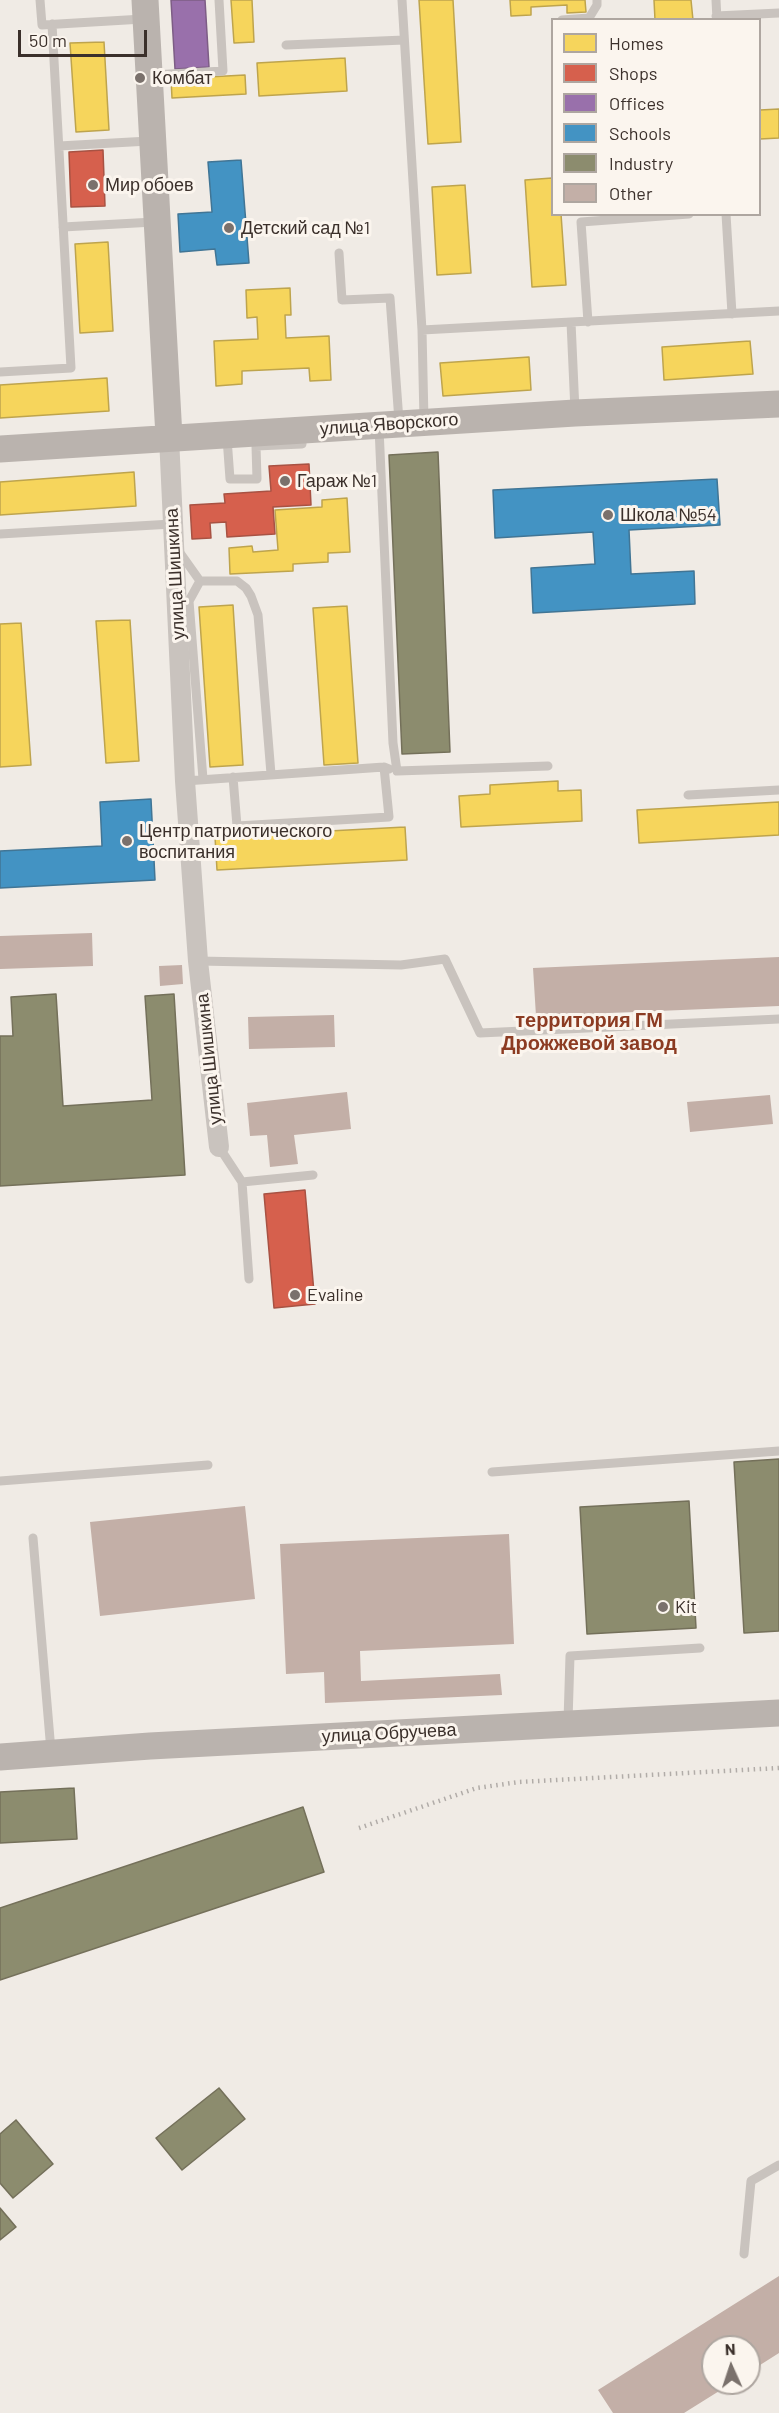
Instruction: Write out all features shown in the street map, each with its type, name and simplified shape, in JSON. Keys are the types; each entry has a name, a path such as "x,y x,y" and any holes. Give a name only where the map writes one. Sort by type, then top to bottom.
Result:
{"main road":[{"name":"улица Шишкина","path":"145,9 168,437"},
{"name":"улица Яворского","path":"0,449 401,423 779,404"},
{"name":"улица Обручева","path":"0,1757 567,1723 779,1713"}],"street":[{"name":"улица Шишкина","path":"168,437 173,534 194,780 198,962 219,1147"}],"lane":[{"path":"40,0 42,25 145,9"},
{"path":"147,75 223,71 219,0"},
{"path":"401,423 422,330 402,0"},
{"path":"589,18 597,0"},
{"path":"716,0 716,18 779,13"},
{"path":"0,372 71,368 52,24"},
{"path":"286,45 404,40"},
{"path":"59,146 152,141"},
{"path":"588,322 581,222 662,216"},
{"path":"726,216 732,314"},
{"path":"63,227 155,222"},
{"path":"339,253 342,300 390,298 401,423 393,743 397,771"},
{"path":"422,330 779,311"},
{"path":"571,322 575,413"},
{"path":"227,435 230,479 257,479 256,446 302,444 303,430"},
{"path":"0,534 173,534 200,581"},
{"path":"200,581 189,602 194,780 384,767 397,771 548,766"},
{"path":"200,581 237,581 246,588 251,596 258,615 271,774"},
{"path":"233,777 237,826 389,817 384,767"},
{"path":"688,795 779,790"},
{"path":"198,962 401,965 445,959 480,1033 779,1019"},
{"path":"219,1147 242,1182 249,1279"},
{"path":"242,1182 313,1175"},
{"path":"492,1472 779,1451"},
{"path":"0,1481 208,1464"},
{"path":"33,1538 51,1753"},
{"path":"567,1723 570,1656 700,1648"},
{"path":"744,2254 752,2181 779,2165"}],"building: Homes":[{"path":"231,0 252,0 254,42 234,43"},
{"path":"419,0 453,0 461,142 428,144"},
{"path":"510,0 585,0 586,12 567,13 567,5 531,7 531,15 511,16"},
{"path":"654,0 691,0 693,18 655,18"},
{"path":"104,42 109,130 76,132 70,43"},
{"path":"345,58 347,91 259,96 257,63"},
{"path":"245,75 246,94 172,98 171,79"},
{"path":"779,109 779,138 761,139 761,110"},
{"path":"551,178 551,216 561,216 566,285 532,287 525,180"},
{"path":"465,185 471,273 437,275 432,187"},
{"path":"108,242 113,331 80,333 75,244"},
{"path":"290,288 291,315 285,315 286,338 329,336 331,380 310,381 309,368 242,371 242,384 216,386 214,341 258,339 257,317 247,318 246,290"},
{"path":"750,341 753,374 664,380 662,347"},
{"path":"529,357 531,390 443,396 440,363"},
{"path":"107,378 109,411 0,418 0,385"},
{"path":"134,472 136,506 0,515 0,482"},
{"path":"347,498 350,552 328,553 328,562 293,564 293,571 230,574 229,548 252,546 253,552 278,550 275,510 322,507 322,500"},
{"path":"233,605 243,765 210,767 199,607"},
{"path":"347,606 358,763 324,765 313,608"},
{"path":"130,620 139,761 106,763 96,621"},
{"path":"21,623 31,765 0,767 0,624"},
{"path":"558,781 558,791 581,790 582,821 461,827 459,796 490,794 490,785"},
{"path":"779,802 779,835 639,843 637,810"},
{"path":"405,827 407,860 217,870 215,837"}],"building: Shops":[{"path":"103,150 105,206 71,207 69,152"},
{"path":"309,464 311,505 273,507 275,534 227,537 226,522 210,523 211,538 192,539 190,505 225,503 224,494 271,491 269,466"},
{"path":"305,1190 315,1304 274,1308 264,1194"}],"building: Offices":[{"path":"171,0 205,0 209,67 175,69"}],"building: Schools":[{"path":"241,160 249,263 217,265 215,249 180,252 178,214 212,212 208,162"},
{"path":"717,479 720,525 629,530 631,574 694,571 695,604 533,613 531,568 595,564 593,532 495,538 493,490"},
{"name":"Центр патриотического воспитания","path":"151,799 155,880 0,888 0,851 102,846 100,802"}],"building: Industry":[{"path":"438,452 450,752 402,754 389,455"},
{"path":"56,994 63,1106 152,1100 145,996 174,994 185,1175 0,1186 0,1036 13,1036 11,997"},
{"path":"779,1459 779,1631 744,1633 734,1462"},
{"path":"689,1501 696,1628 587,1634 580,1507"},
{"path":"74,1788 77,1839 0,1843 0,1792"},
{"path":"303,1807 324,1872 0,1980 0,1908"},
{"path":"219,2088 245,2119 182,2170 156,2138"},
{"path":"16,2120 53,2164 13,2198 0,2183 0,2134"},
{"path":"0,2208 16,2227 0,2240"}],"building: Other":[{"path":"92,933 93,966 0,969 0,936"},
{"path":"779,957 779,1006 536,1016 533,968"},
{"path":"182,965 183,984 160,986 159,966"},
{"path":"334,1015 335,1047 249,1049 248,1017"},
{"path":"347,1092 351,1129 294,1135 298,1164 270,1167 267,1135 250,1136 247,1103"},
{"path":"770,1095 773,1124 690,1132 687,1102"},
{"path":"245,1506 255,1599 100,1616 90,1522"},
{"path":"509,1534 514,1644 360,1651 361,1681 500,1674 502,1695 325,1703 324,1672 286,1674 280,1544"},
{"path":"779,2276 779,2353 761,2364 761,2335 701,2335 701,2395 713,2395 684,2413 613,2413 598,2390"}],"railway":[{"path":"359,1828 477,1788 519,1782 779,1768"}],"place":[{"name":"Комбат","path":"140,78"},
{"name":"Мир обоев","path":"93,185"},
{"name":"Детский сад №1","path":"229,228"},
{"name":"Гараж №1","path":"285,481"},
{"name":"Школа №54","path":"608,515"},
{"name":"Центр патриотического воспитания","path":"127,841"},
{"name":"Evaline","path":"295,1295"},
{"name":"Kit","path":"663,1607"}],"district":[{"name":"территория ГМ Дрожжевой завод","path":"589,1032"}]}
